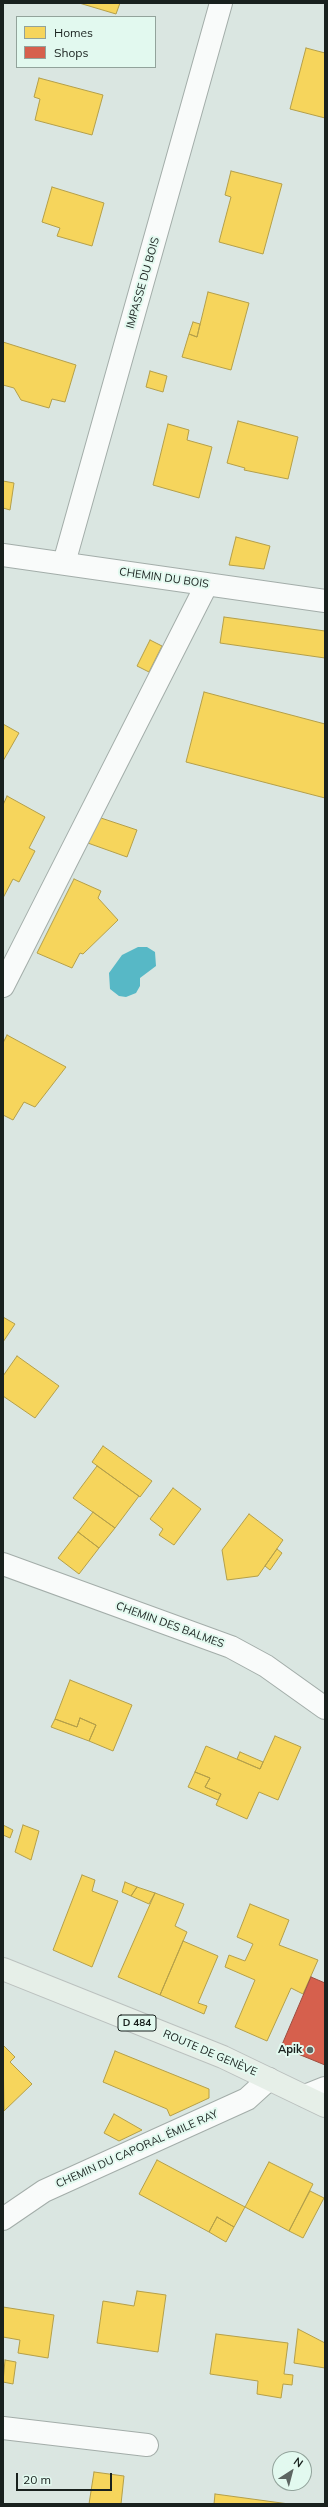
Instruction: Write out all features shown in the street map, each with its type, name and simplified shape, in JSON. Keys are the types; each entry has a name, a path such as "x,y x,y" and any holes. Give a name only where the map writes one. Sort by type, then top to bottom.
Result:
{"main road":[{"name":"ROUTE DE GENÈVE","path":"3,1969 216,2054 269,2079 315,2092 325,2106"}],"street":[{"name":"IMPASSE DU BOIS","path":"64,563 221,3"},
{"name":"CHEMIN DU BOIS","path":"3,555 325,600"},
{"path":"3,986 207,584"},
{"name":"CHEMIN DES BALMES","path":"3,1564 231,1647 266,1666 325,1708"},
{"name":"CHEMIN DU CAPORAL ÉMILE RAY","path":"3,2219 44,2191 247,2099 269,2079"},
{"path":"3,2428 147,2445"}],"water":[{"path":"138,947 147,947 155,952 156,966 140,978 140,986 136,993 126,997 119,996 110,989 109,973 122,955"}],"building: Homes":[{"path":"79,3 120,3 116,14"},
{"path":"306,48 325,53 325,118 290,109"},
{"path":"39,78 103,95 92,135 35,120 40,99 34,97"},
{"path":"231,171 282,184 263,254 219,242 231,197 225,195"},
{"path":"52,187 104,203 92,246 57,236 60,228 42,222"},
{"path":"208,292 249,303 231,370 182,357 189,334 197,337"},
{"path":"193,322 200,324 197,337 189,334"},
{"path":"3,342 76,365 65,402 52,399 49,408 21,400 14,388 3,385"},
{"path":"150,371 167,376 163,392 146,387"},
{"path":"238,421 298,437 288,479 244,470 245,468 227,463"},
{"path":"168,424 189,430 187,440 212,447 199,498 153,485"},
{"path":"3,481 14,483 10,510 3,508"},
{"path":"236,537 270,546 264,569 229,565"},
{"path":"224,617 325,631 325,658 220,643"},
{"path":"150,640 162,646 149,672 137,666"},
{"path":"204,692 325,724 325,798 186,762"},
{"path":"3,724 19,733 3,761"},
{"path":"7,796 45,817 29,848 35,851 19,882 13,879 3,898 3,805"},
{"path":"98,817 137,830 127,857 85,842"},
{"path":"74,879 101,891 98,898 118,920 83,954 80,953 72,968 37,953"},
{"path":"7,1035 66,1067 35,1107 24,1102 13,1120 3,1115 3,1043"},
{"path":"3,1317 15,1324 3,1342"},
{"path":"17,1356 59,1386 35,1418 3,1396 3,1376"},
{"path":"103,1446 152,1481 140,1497 92,1462"},
{"path":"97,1466 139,1496 115,1528 73,1498"},
{"path":"173,1488 201,1509 174,1545 159,1535 163,1529 150,1519"},
{"path":"93,1512 115,1528 99,1548 78,1532"},
{"path":"249,1514 283,1540 258,1576 227,1580 222,1550"},
{"path":"78,1532 99,1548 79,1574 58,1558"},
{"path":"277,1549 282,1553 270,1570 265,1566"},
{"path":"70,1680 132,1705 113,1751 89,1741 96,1725 80,1718 77,1727 55,1719"},
{"path":"80,1718 96,1725 89,1741 51,1727 55,1719 77,1727"},
{"path":"275,1736 301,1747 278,1800 259,1792 247,1819 216,1805 221,1794 205,1787 210,1778 195,1772 206,1746 260,1769"},
{"path":"240,1752 263,1762 260,1769 237,1759"},
{"path":"195,1772 210,1778 205,1787 221,1794 218,1800 188,1787"},
{"path":"3,1825 13,1830 10,1838 3,1835"},
{"path":"23,1825 39,1831 31,1860 15,1852"},
{"path":"82,1875 95,1880 92,1891 118,1901 92,1967 53,1950"},
{"path":"125,1882 137,1887 131,1896 122,1892"},
{"path":"137,1887 155,1893 149,1904 131,1896"},
{"path":"155,1893 184,1904 175,1926 187,1932 160,1995 118,1977"},
{"path":"250,1904 289,1920 279,1945 318,1960 303,1994 291,1988 267,2041 235,2027 255,1980 225,1967 229,1955 245,1961 253,1944 237,1937"},
{"path":"183,1941 218,1956 198,2003 207,2006 204,2014 160,1995"},
{"path":"3,2045 15,2057 10,2062 32,2084 4,2111"},
{"path":"115,2051 209,2089 209,2098 170,2116 167,2109 103,2082"},
{"path":"114,2114 142,2130 119,2141 104,2133"},
{"path":"157,2160 245,2207 234,2227 217,2217 209,2232 139,2194"},
{"path":"269,2162 313,2184 289,2231 245,2207"},
{"path":"310,2191 324,2198 303,2238 289,2231"},
{"path":"217,2217 234,2227 226,2242 209,2232"},
{"path":"137,2291 166,2295 158,2352 97,2343 103,2301 134,2306"},
{"path":"3,2307 54,2315 48,2358 18,2353 20,2340 3,2337"},
{"path":"298,2329 325,2343 325,2368 294,2363"},
{"path":"216,2334 288,2343 284,2374 293,2375 292,2385 283,2384 281,2398 257,2394 258,2381 210,2374"},
{"path":"5,2360 16,2362 13,2384 3,2382"},
{"path":"94,2472 124,2476 121,2504 89,2504"},
{"path":"215,2494 289,2504 214,2504"}],"building: Shops":[{"path":"311,1977 325,1983 325,2065 281,2047"}],"place":[{"name":"Apik","path":"310,2050"}]}
